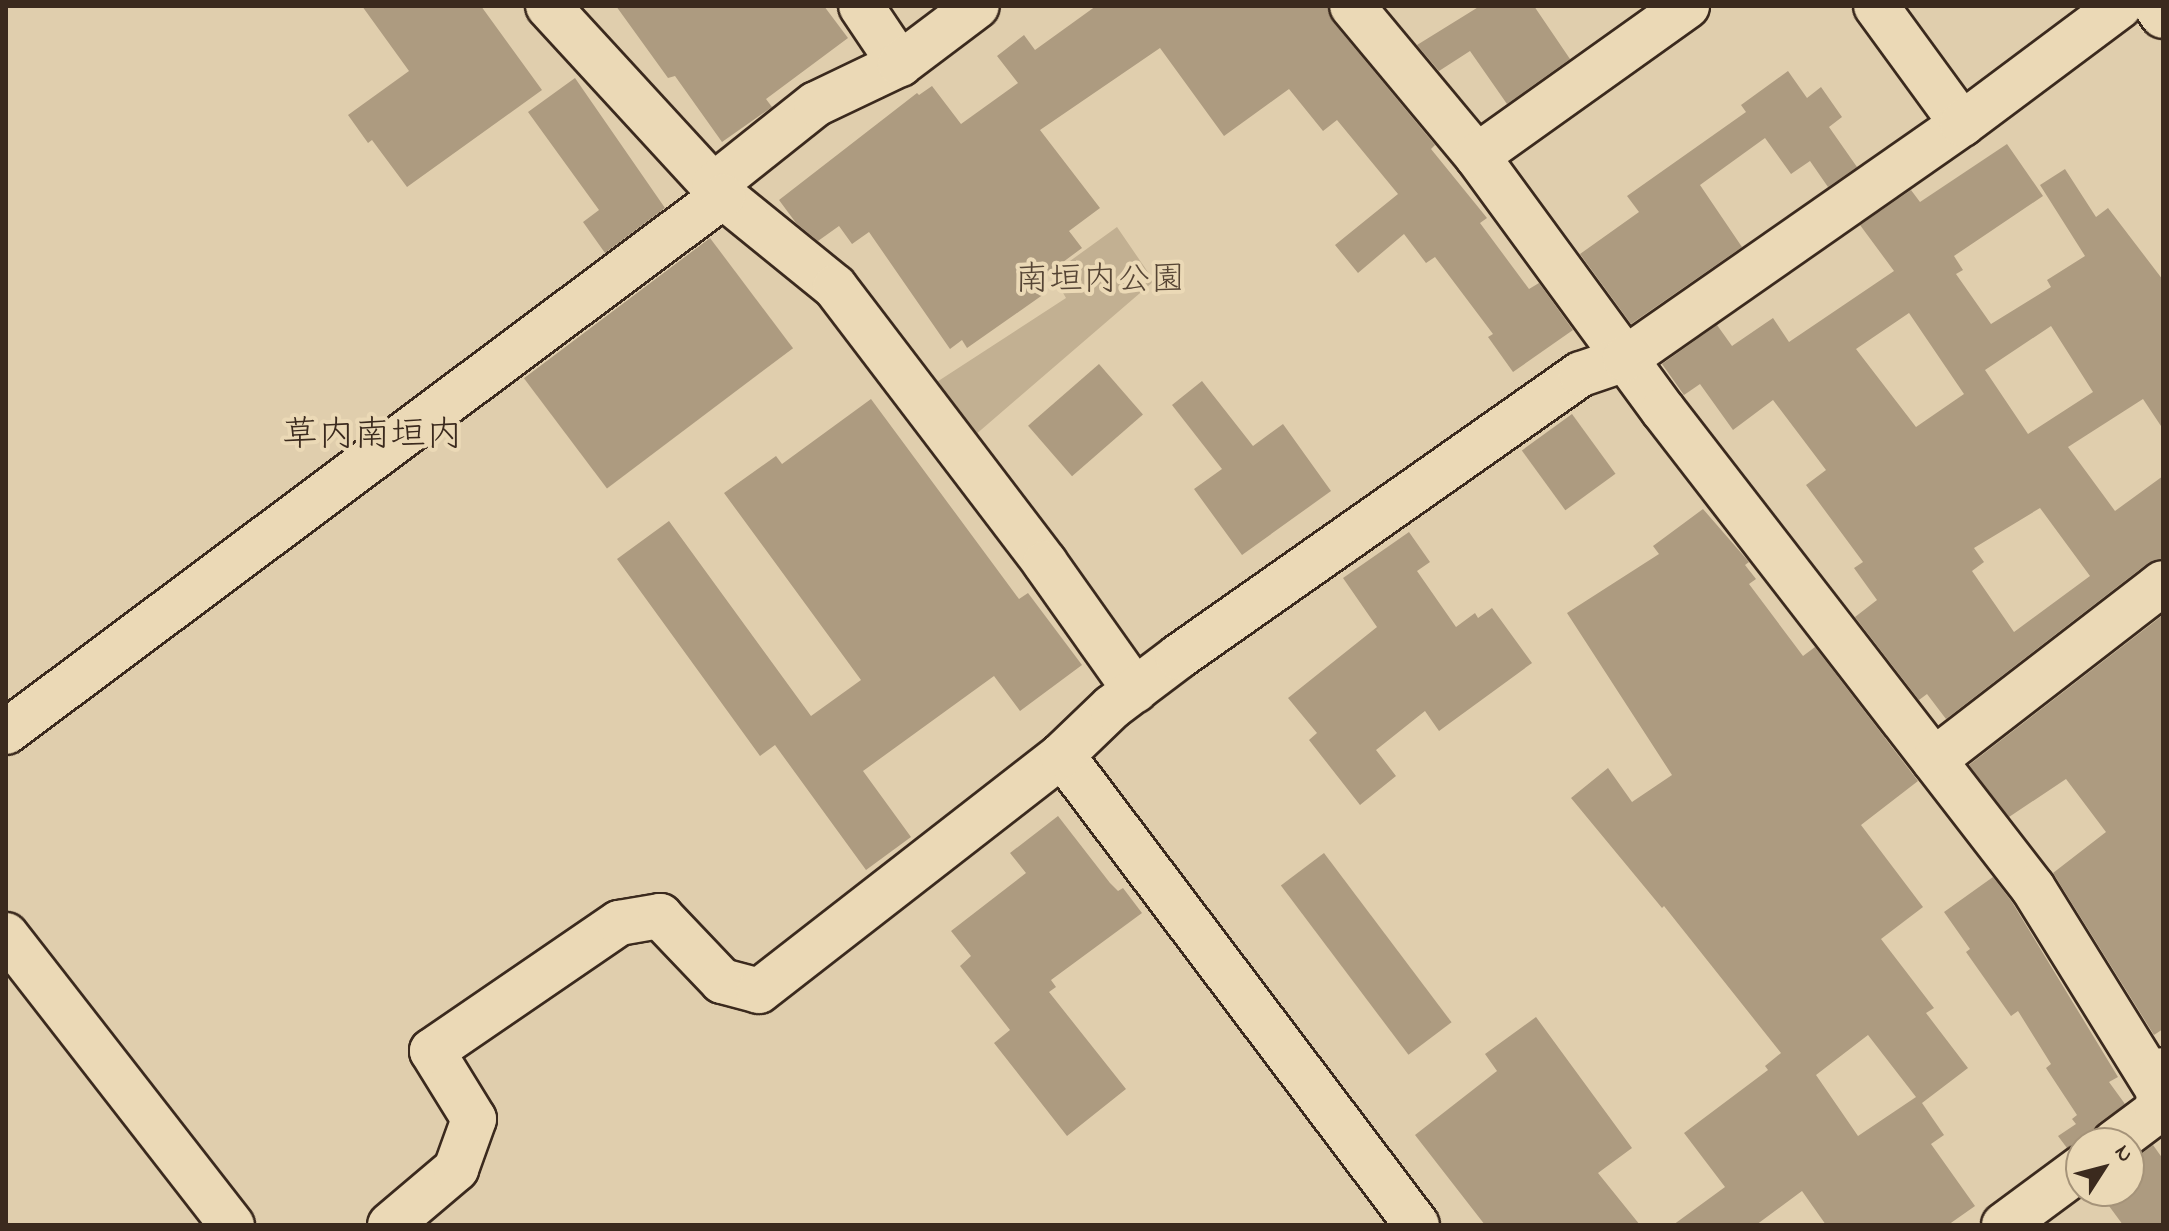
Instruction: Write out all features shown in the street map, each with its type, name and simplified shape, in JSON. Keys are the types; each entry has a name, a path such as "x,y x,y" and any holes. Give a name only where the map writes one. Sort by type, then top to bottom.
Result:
{"street":[{"path":"548,6 719,191 835,287 1045,563 1135,690"},
{"path":"861,6 900,64"},
{"path":"6,732 719,191 816,104 900,64 977,6"},
{"path":"1352,6 1477,156 1625,359 2033,888 2162,1087 2157,1111 2136,1127"},
{"path":"1477,156 1687,6"},
{"path":"1876,6 1962,124"},
{"path":"390,1225 456,1169 474,1119 432,1051 619,923 660,916 722,981 759,991 1062,755 1135,690 1581,374 1625,359 1962,124 2120,6"},
{"path":"2156,6 2163,16"},
{"path":"1934,760 2163,583"},
{"path":"1062,755 1417,1225"},
{"path":"6,935 232,1225"},
{"path":"2004,1225 2065,1180"}],"green space":[{"name":"南垣内公園","path":"1117,227 1154,281 967,442 926,389 1066,298 1052,274"}],"building":[{"path":"362,6 481,6 542,90 407,187 372,140 368,143 348,115 409,71"},
{"path":"616,6 824,6 848,38 766,99 772,107 722,142 675,76 668,78"},
{"path":"1096,6 1328,6 1333,22 1435,145 1431,149 1487,218 1480,223 1529,289 1539,283 1573,330 1513,372 1488,337 1493,334 1435,257 1426,263 1404,234 1358,273 1335,245 1398,194 1337,120 1323,131 1289,89 1224,136 1160,48 1040,130 1100,208 1069,231 1082,248 1036,282 1044,294 967,348 962,340 950,349 869,232 852,244 839,226 818,241 796,223 779,200 917,93 919,95 932,86 961,124 1018,83 997,56 1024,35 1035,50"},
{"path":"1480,6 1534,6 1570,59 1507,104 1470,51 1439,71 1417,45"},
{"path":"1788,71 1807,98 1821,87 1842,117 1829,127 1857,167 1828,187 1810,161 1791,174 1765,138 1700,185 1742,247 1631,324 1580,254 1639,212 1627,196 1746,112 1741,105"},
{"path":"575,78 665,208 605,253 583,222 599,210 528,112"},
{"path":"2007,144 2043,196 1954,256 1963,270 1956,274 1991,324 2051,287 2047,280 2085,256 2040,185 2065,169 2096,217 2108,208 2163,280 2163,429 2143,399 2068,447 2115,511 2163,476 2163,559 2148,563 1946,719 1927,694 1919,700 1855,617 1877,600 1854,568 1863,562 1806,485 1826,470 1773,400 1733,430 1700,384 1684,395 1662,364 1717,325 1732,346 1773,318 1789,342 1894,271 1860,225 1911,190 1920,202","holes":["1909,313 1964,394 1916,427 1856,349","2051,326 2093,392 2028,434 1985,370","2040,508 2090,576 2014,632 1972,571 1984,562 1974,548"]},
{"path":"710,238 793,348 607,488 524,378"},
{"path":"1099,364 1143,415 1072,476 1028,426"},
{"path":"1202,381 1253,446 1283,424 1331,491 1242,555 1194,489 1222,469 1172,405"},
{"path":"871,399 1019,599 1028,593 1082,665 1020,711 994,676 863,771 911,837 866,870 775,745 760,756 617,559 669,521 811,716 861,680 724,493 776,456 782,464"},
{"path":"1572,414 1615,474 1565,510 1522,450"},
{"path":"1703,509 1749,562 1745,565 1756,579 1749,584 1803,656 1815,647 1918,781 1861,825 1923,907 1881,939 1934,1008 1926,1013 1968,1068 1922,1103 1944,1135 1931,1144 1975,1206 1948,1225 1826,1225 1802,1191 1756,1225 1673,1225 1725,1187 1684,1133 1768,1070 1765,1066 1781,1053 1664,906 1662,908 1571,798 1608,768 1632,802 1672,775 1567,613 1659,554 1653,546","holes":["1868,1035 1916,1097 1858,1136 1816,1075"]},
{"path":"1409,532 1430,562 1417,571 1456,627 1475,613 1478,618 1492,608 1532,663 1439,731 1425,711 1376,750 1396,776 1360,805 1309,740 1317,733 1288,698 1377,627 1343,578"},
{"path":"2163,615 2163,1029 2154,1035 2053,873 2106,832 2066,779 2009,817 1969,765"},
{"path":"1058,816 1110,883 1118,891 1123,888 1142,913 1051,980 1056,987 1049,992 1126,1089 1067,1136 994,1043 1010,1030 960,966 971,956 951,931 1026,873 1010,853"},
{"path":"1324,853 1452,1022 1408,1055 1281,885"},
{"path":"1993,877 2012,902 2118,1077 2109,1082 2125,1104 2097,1127 2072,1127 2076,1124 2072,1119 2077,1115 2046,1068 2051,1064 2018,1011 2011,1016 1966,952 1970,949 1944,912"},
{"path":"1536,1017 1632,1148 1598,1173 1640,1225 1485,1225 1415,1135 1497,1071 1485,1054"},
{"path":"2065,1131 2065,1145 2058,1136"},
{"path":"2153,1145 2163,1159 2163,1225 2123,1225 2110,1207 2145,1207 2145,1151"}],"district":[{"name":"草内南垣内","path":"372,437"}]}
